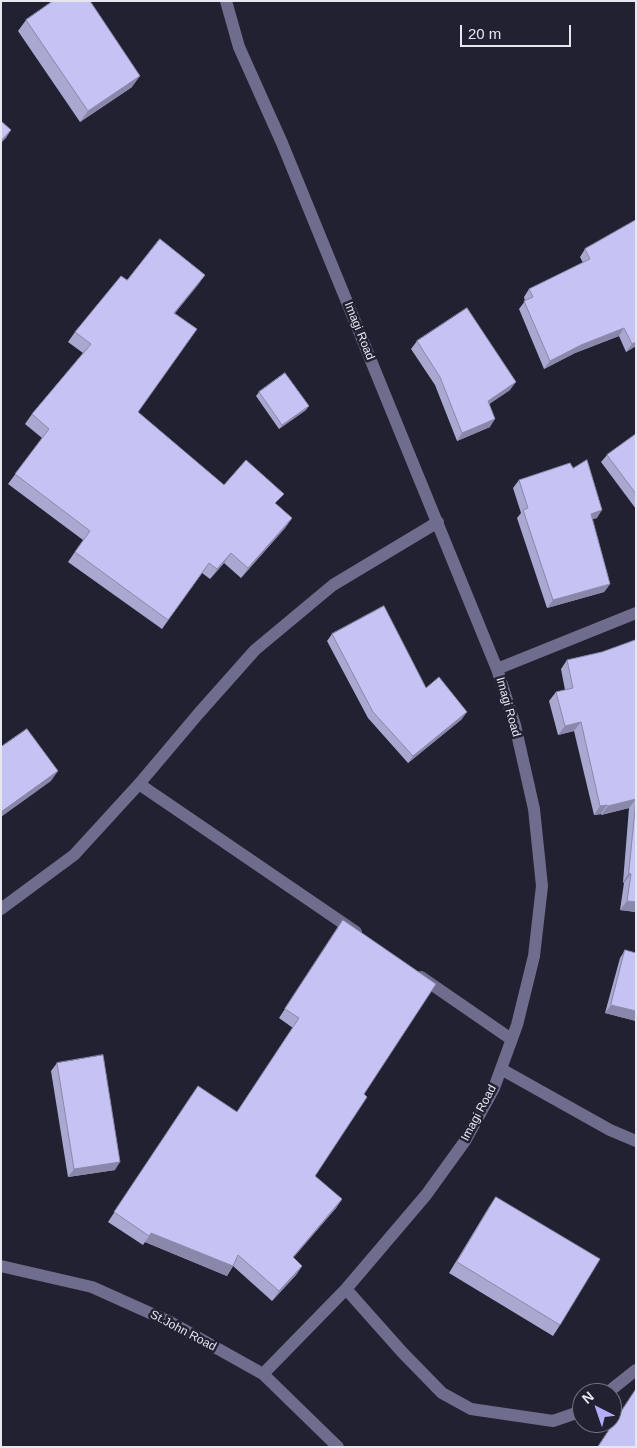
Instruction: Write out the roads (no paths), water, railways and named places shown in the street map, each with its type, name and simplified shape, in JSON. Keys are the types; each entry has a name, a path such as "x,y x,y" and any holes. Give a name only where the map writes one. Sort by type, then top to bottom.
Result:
{"street":[{"name":"Imagi Road","path":"226,1 239,47 282,143 497,669 515,725 534,809 542,886 534,956 516,1025 494,1088 465,1141 426,1195 346,1289 263,1374"},
{"path":"1,910 74,855 139,784 255,650 334,585 438,522"},
{"path":"497,669 636,613"},
{"path":"139,784 365,938"},
{"path":"414,972 511,1039"},
{"path":"501,1070 610,1130 636,1141"},
{"name":"St.John Road","path":"1,1266 92,1287 170,1322 263,1374 338,1447"},
{"path":"346,1289 402,1352 442,1393 471,1409 553,1421 572,1414"},
{"path":"620,1383 636,1370"}]}
